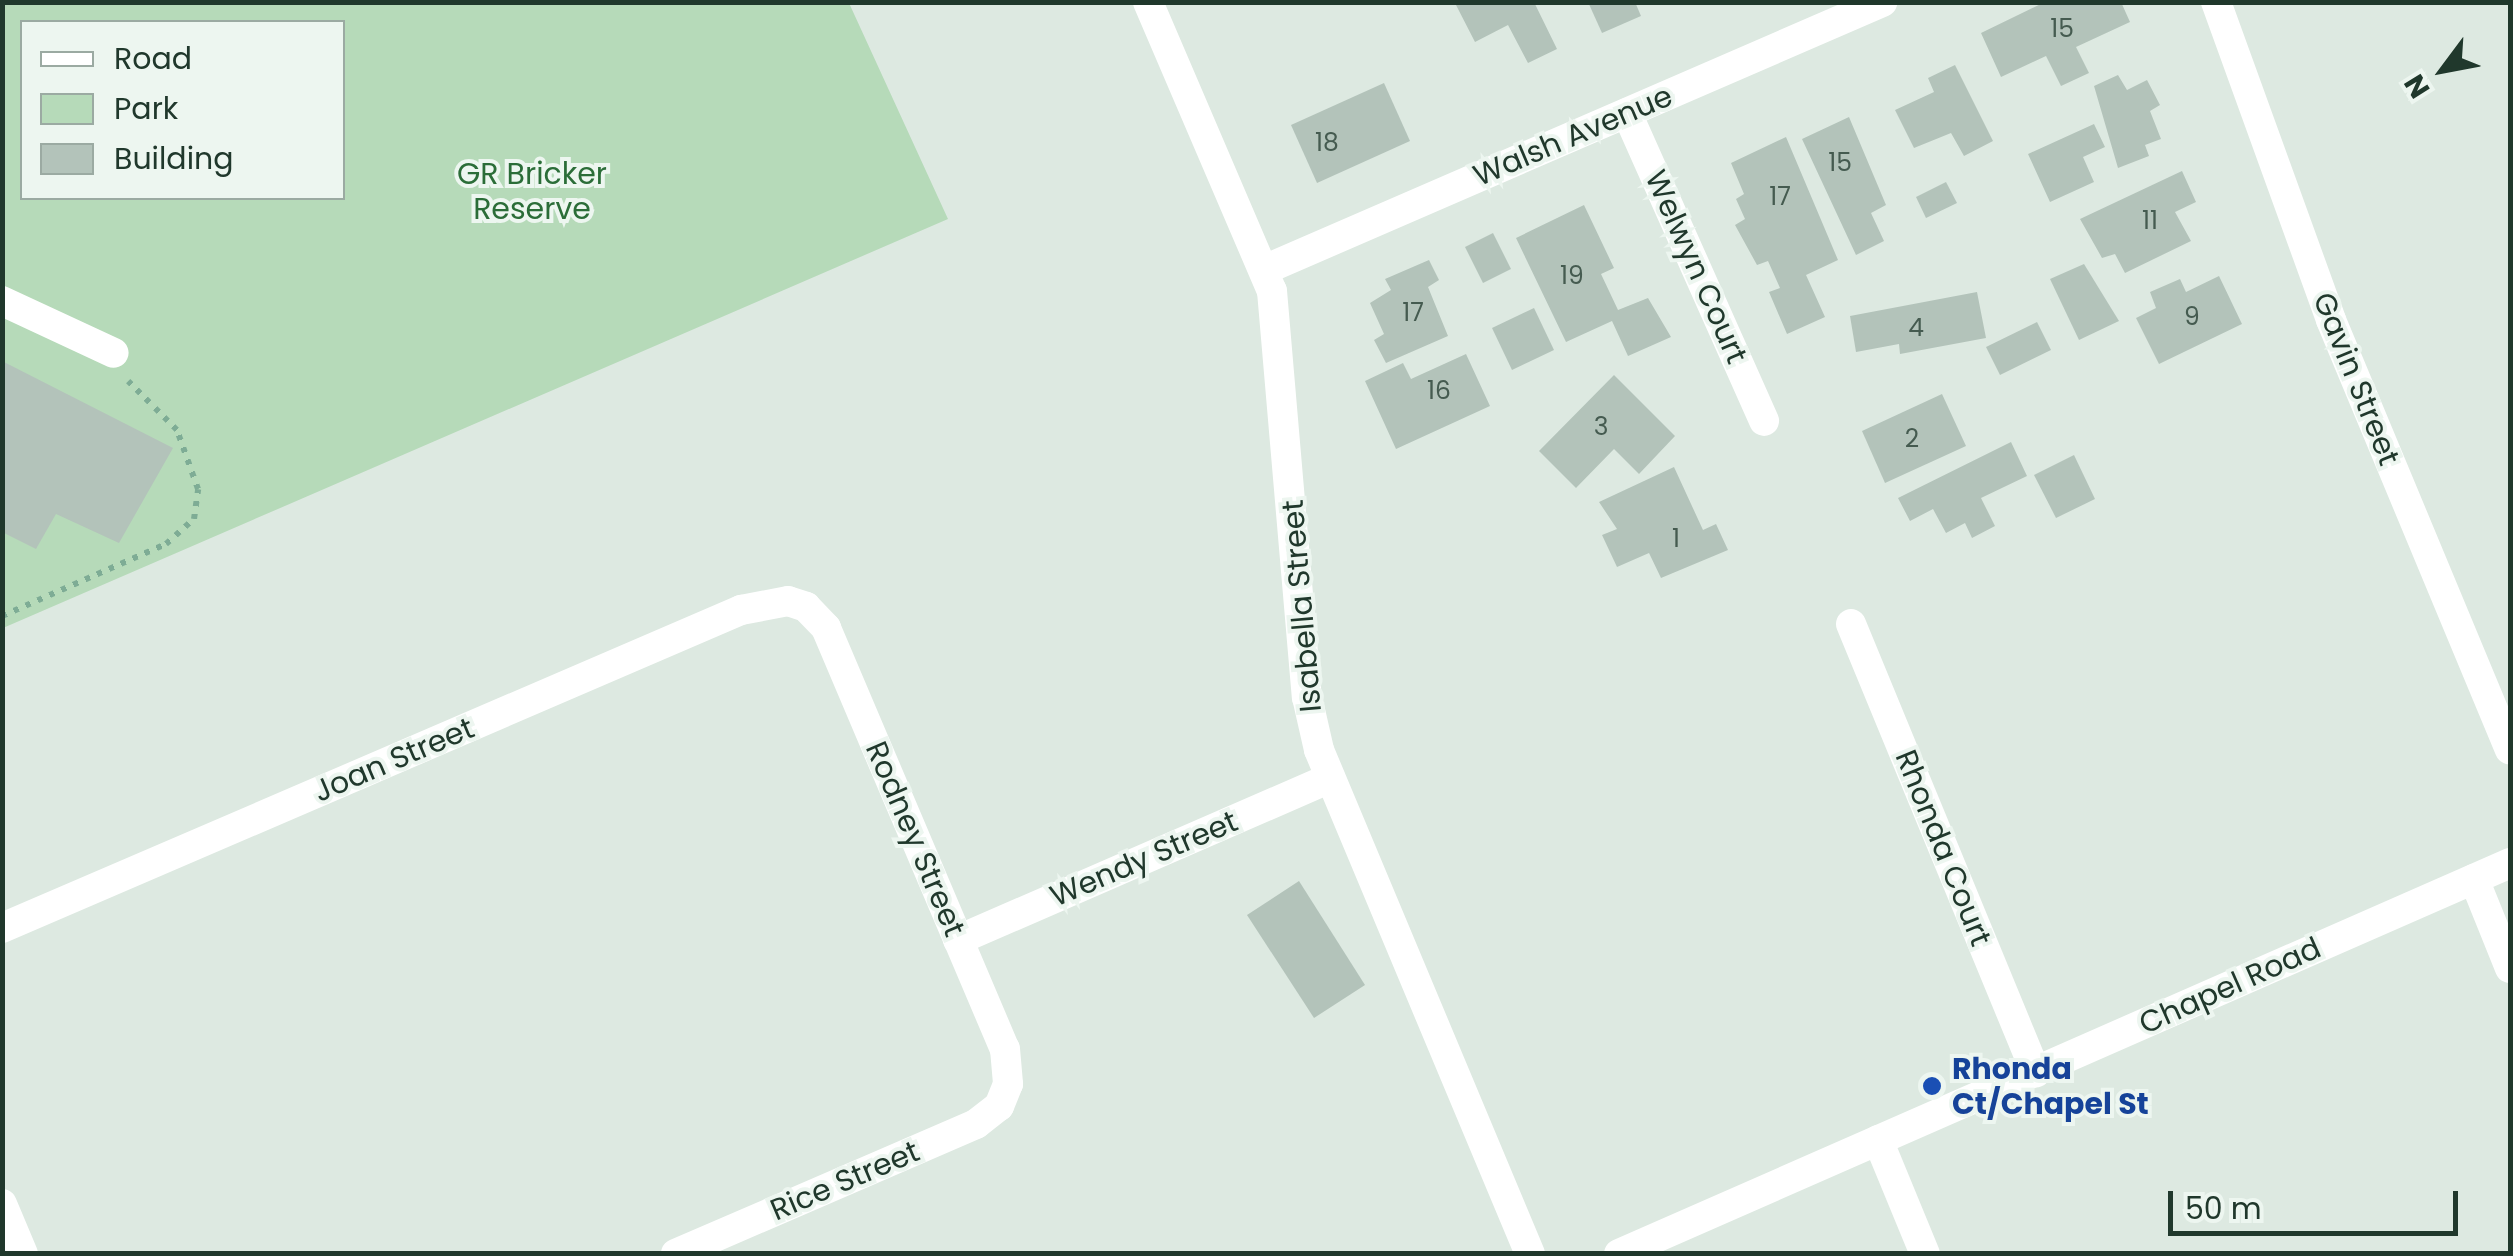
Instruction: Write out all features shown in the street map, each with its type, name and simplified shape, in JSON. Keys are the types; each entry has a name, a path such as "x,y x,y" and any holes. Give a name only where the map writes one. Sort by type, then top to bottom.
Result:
{"street":[{"name":"Isabella Street","path":"1148,2 1264,270 1280,334 1306,696 1330,778 1530,1254"},
{"name":"Walsh Avenue","path":"1264,270 1882,2"},
{"name":"Gavin Street","path":"2216,2 2331,320 2510,749"},
{"name":"Welwyn Court","path":"1627,113 1764,421"},
{"path":"2,301 114,352"},
{"name":"Joan Street","path":"2,928 741,610 788,601"},
{"name":"Rodney Street","path":"788,601 806,607 826,628 1005,1049 1005,1096"},
{"name":"Rhonda Court","path":"1850,624 2036,1072"},
{"name":"Wendy Street","path":"958,940 1330,778"},
{"name":"Chapel Road","path":"1619,1254 2510,863"},
{"path":"2474,879 2510,968"},
{"name":"Rice Street","path":"676,1254 976,1124 1005,1096"},
{"path":"1878,1140 1925,1254"},
{"path":"2,1204 24,1254"}],"path":[{"path":"2,616 166,544 194,520 198,489 177,430 113,368 114,352"}],"green space":[{"name":"GR Bricker Reserve","path":"2,3 849,3 948,219 3,628"}],"building":[{"path":"1534,2 1557,49 1528,63 1508,25 1475,42 1456,5"},
{"path":"1588,2 1635,2 1641,16 1602,33"},
{"path":"2045,2 2121,2 2130,22 2076,47 2089,73 2061,86 2046,56 2001,77 1981,33"},
{"path":"1955,65 1993,141 1964,156 1951,133 1914,148 1895,110 1934,92 1928,78"},
{"path":"2118,75 2127,90 2147,80 2160,105 2150,111 2161,139 2145,145 2149,156 2118,168 2094,86"},
{"path":"1384,83 1410,141 1317,183 1291,125"},
{"path":"1849,117 1886,205 1871,213 1884,241 1856,255 1802,139"},
{"path":"2094,124 2105,147 2083,157 2094,182 2050,202 2028,154"},
{"path":"1786,137 1838,260 1806,275 1825,317 1787,334 1769,292 1780,288 1768,261 1757,265 1735,225 1745,219 1736,199 1744,194 1731,163"},
{"path":"2182,171 2196,202 2175,212 2191,241 2125,273 2115,254 2102,258 2080,219"},
{"path":"1946,182 1957,203 1926,218 1916,197"},
{"path":"1584,205 1614,268 1601,274 1618,310 1648,298 1671,337 1628,356 1612,321 1566,342 1516,238"},
{"path":"1493,233 1511,269 1483,283 1465,247"},
{"path":"1429,260 1439,280 1428,287 1448,336 1386,363 1374,340 1384,334 1370,303 1391,290 1385,279"},
{"path":"2084,264 2119,321 2079,340 2050,279"},
{"path":"2219,276 2242,324 2159,364 2136,318 2156,308 2150,292 2180,279 2186,292"},
{"path":"1977,292 1986,338 1900,354 1899,344 1856,352 1850,316"},
{"path":"1534,308 1554,350 1512,370 1492,328"},
{"path":"2037,322 2051,350 2000,375 1986,347"},
{"path":"1466,354 1490,406 1396,449 1365,381 1403,363 1411,379"},
{"path":"2,361 173,448 119,543 56,514 36,549 2,532"},
{"path":"1614,375 1675,436 1639,474 1614,449 1576,488 1539,451"},
{"path":"1942,394 1966,446 1885,483 1862,431"},
{"path":"2011,442 2027,476 1981,498 1995,526 1972,538 1965,523 1946,533 1933,509 1910,521 1898,498"},
{"path":"2074,455 2095,499 2056,518 2034,475"},
{"path":"1674,467 1703,530 1716,524 1728,550 1661,578 1649,553 1617,567 1602,535 1617,529 1599,502"},
{"path":"1299,881 1365,985 1314,1018 1247,915"}],"place":[{"name":"Rhonda Ct/Chapel St","path":"1932,1086"}]}
